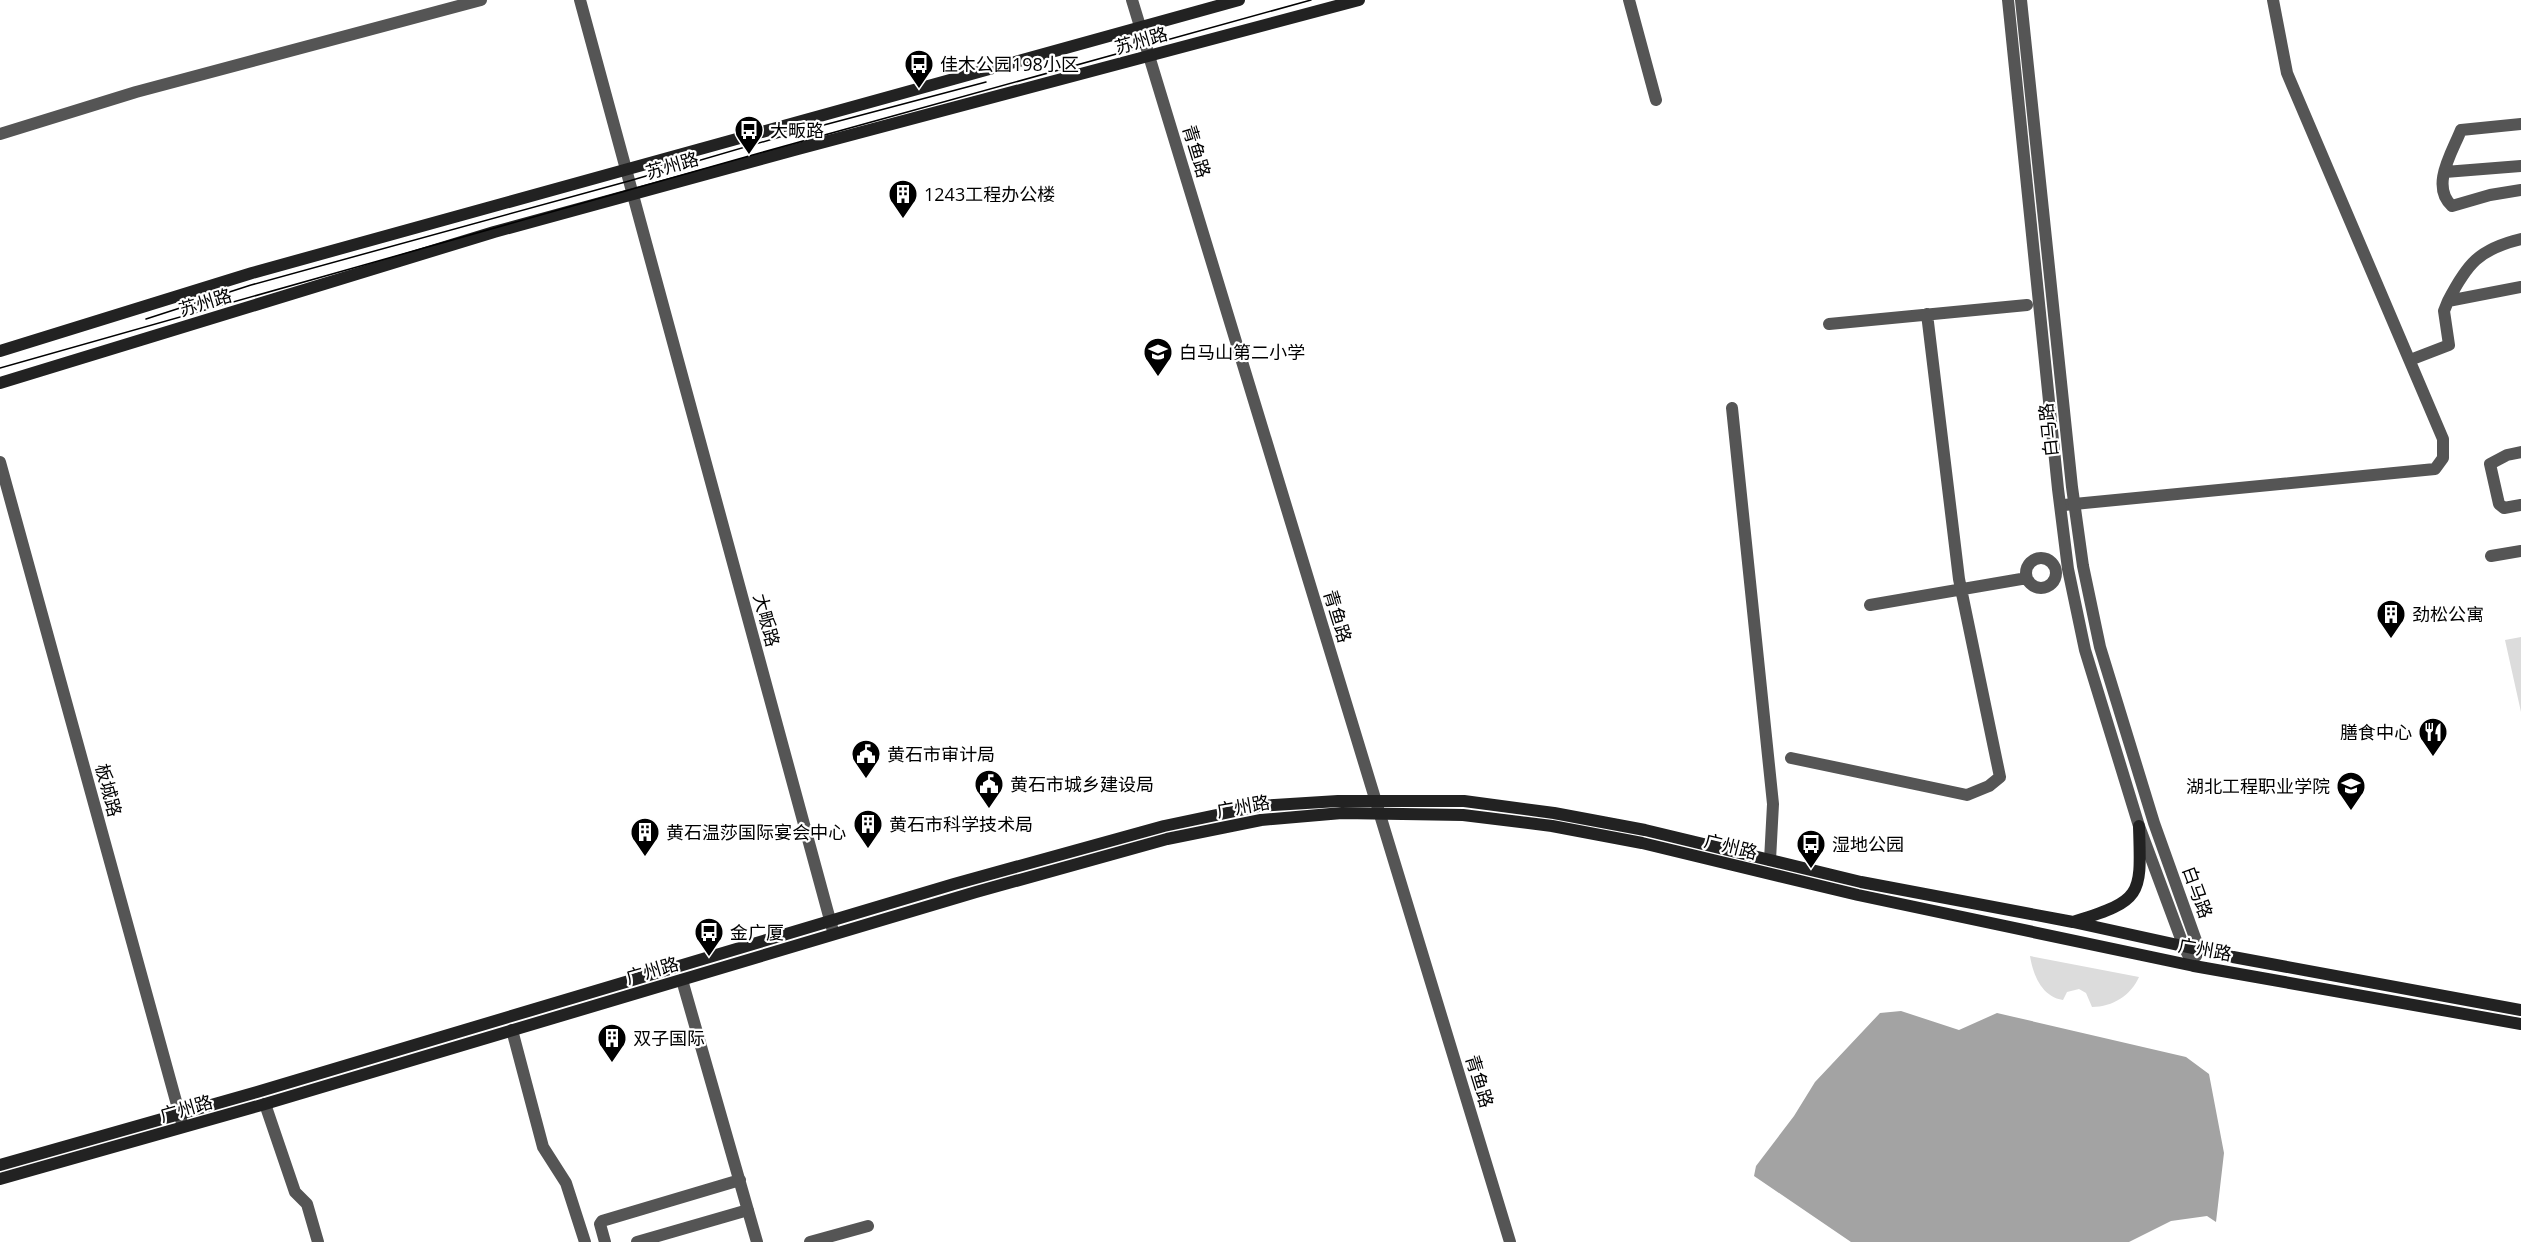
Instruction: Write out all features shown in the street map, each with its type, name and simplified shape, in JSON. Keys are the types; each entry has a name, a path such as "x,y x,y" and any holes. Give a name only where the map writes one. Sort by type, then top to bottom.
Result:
{"main road":[{"name":"苏州路","path":"0,351 252,273 1239,0"},
{"name":"苏州路","path":"0,383 494,232 1359,0"},
{"name":"广州路","path":"0,1165 831,921 1164,826 1259,806 1338,801 1464,801 1554,813 1645,830 1861,882 2073,922 2184,947 2521,1010"},
{"name":"广州路","path":"0,1179 265,1104 835,936 976,892 1167,839 1261,820 1342,813 1463,815 1574,830 1642,843 1858,895 2194,966 2521,1024"},
{"path":"2073,922 2115,908 2130,898 2141,876 2139,826"}],"street":[{"path":"0,134 136,92 481,0"},
{"name":"大畈路","path":"580,0 835,936"},
{"name":"青鱼路","path":"1132,0 1510,1242"},
{"path":"1629,0 1656,99"},
{"name":"白马路","path":"2008,0 2068,569 2085,650 2139,826 2184,947 2194,966"},
{"name":"白马路","path":"2021,0 2074,504 2083,566 2100,647 2154,824 2199,949"},
{"path":"2060,506 2435,469 2443,458 2443,439 2287,73 2272,0"},
{"path":"2521,124 2461,130 2441,189 2452,206 2490,195 2521,190"},
{"path":"2445,172 2521,166"},
{"path":"2410,360 2449,345 2444,311 2465,269 2496,246 2521,239"},
{"path":"2448,301 2521,287"},
{"path":"1829,324 2027,305"},
{"path":"1791,758 1967,795 1989,786 2000,777 1960,589 1927,314"},
{"path":"1731,408 1773,804 1770,860"},
{"path":"2521,452 2490,464 2499,504 2504,508 2521,505"},
{"name":"板城路","path":"0,462 183,1127"},
{"path":"2491,556 2521,551"},
{"path":"2052,557 2051,562 2056,571 2056,585 2038,588 2027,578 2030,564 2038,559 2052,557"},
{"path":"1870,605 2027,578"},
{"path":"2194,966 2199,949"},
{"path":"682,980 757,1242"},
{"path":"512,1030 543,1147 566,1183 585,1242"},
{"path":"265,1104 295,1192 307,1204 318,1242"},
{"path":"605,1242 600,1224 602,1221 740,1180"},
{"path":"637,1242 748,1210"},
{"path":"810,1242 868,1226"}],"shaded area":[{"path":"2521,637 2521,712 2505,640"},
{"path":"2030,956 2139,977 2120,999 2107,1005 2092,1007 2086,993 2079,989 2067,992 2063,1000 2049,995 2036,977"},
{"path":"1901,1011 1959,1030 1997,1013 2186,1057 2209,1074 2224,1153 2216,1222 2207,1216 2171,1221 2129,1242 1851,1242 1754,1176 1756,1166 1794,1116 1815,1082 1880,1013"}],"tram line":[{"path":"0,368 1311,0"},
{"path":"146,319 251,285 629,181 790,134 986,82"}],"place":[{"name":"佳木公园198小区","path":"919,90"},
{"name":"大畈路","path":"749,156"},
{"name":"1243工程办公楼","path":"903,220"},
{"name":"白马山第二小学","path":"1158,378"},
{"name":"劲松公寓","path":"2391,640"},
{"name":"膳食中心","path":"2433,758"},
{"name":"黄石市审计局","path":"866,780"},
{"name":"黄石市城乡建设局","path":"989,810"},
{"name":"湖北工程职业学院","path":"2351,812"},
{"name":"黄石市科学技术局","path":"868,850"},
{"name":"黄石温莎国际宴会中心","path":"645,858"},
{"name":"湿地公园","path":"1811,870"},
{"name":"金广厦","path":"709,958"},
{"name":"双子国际","path":"612,1064"}]}
